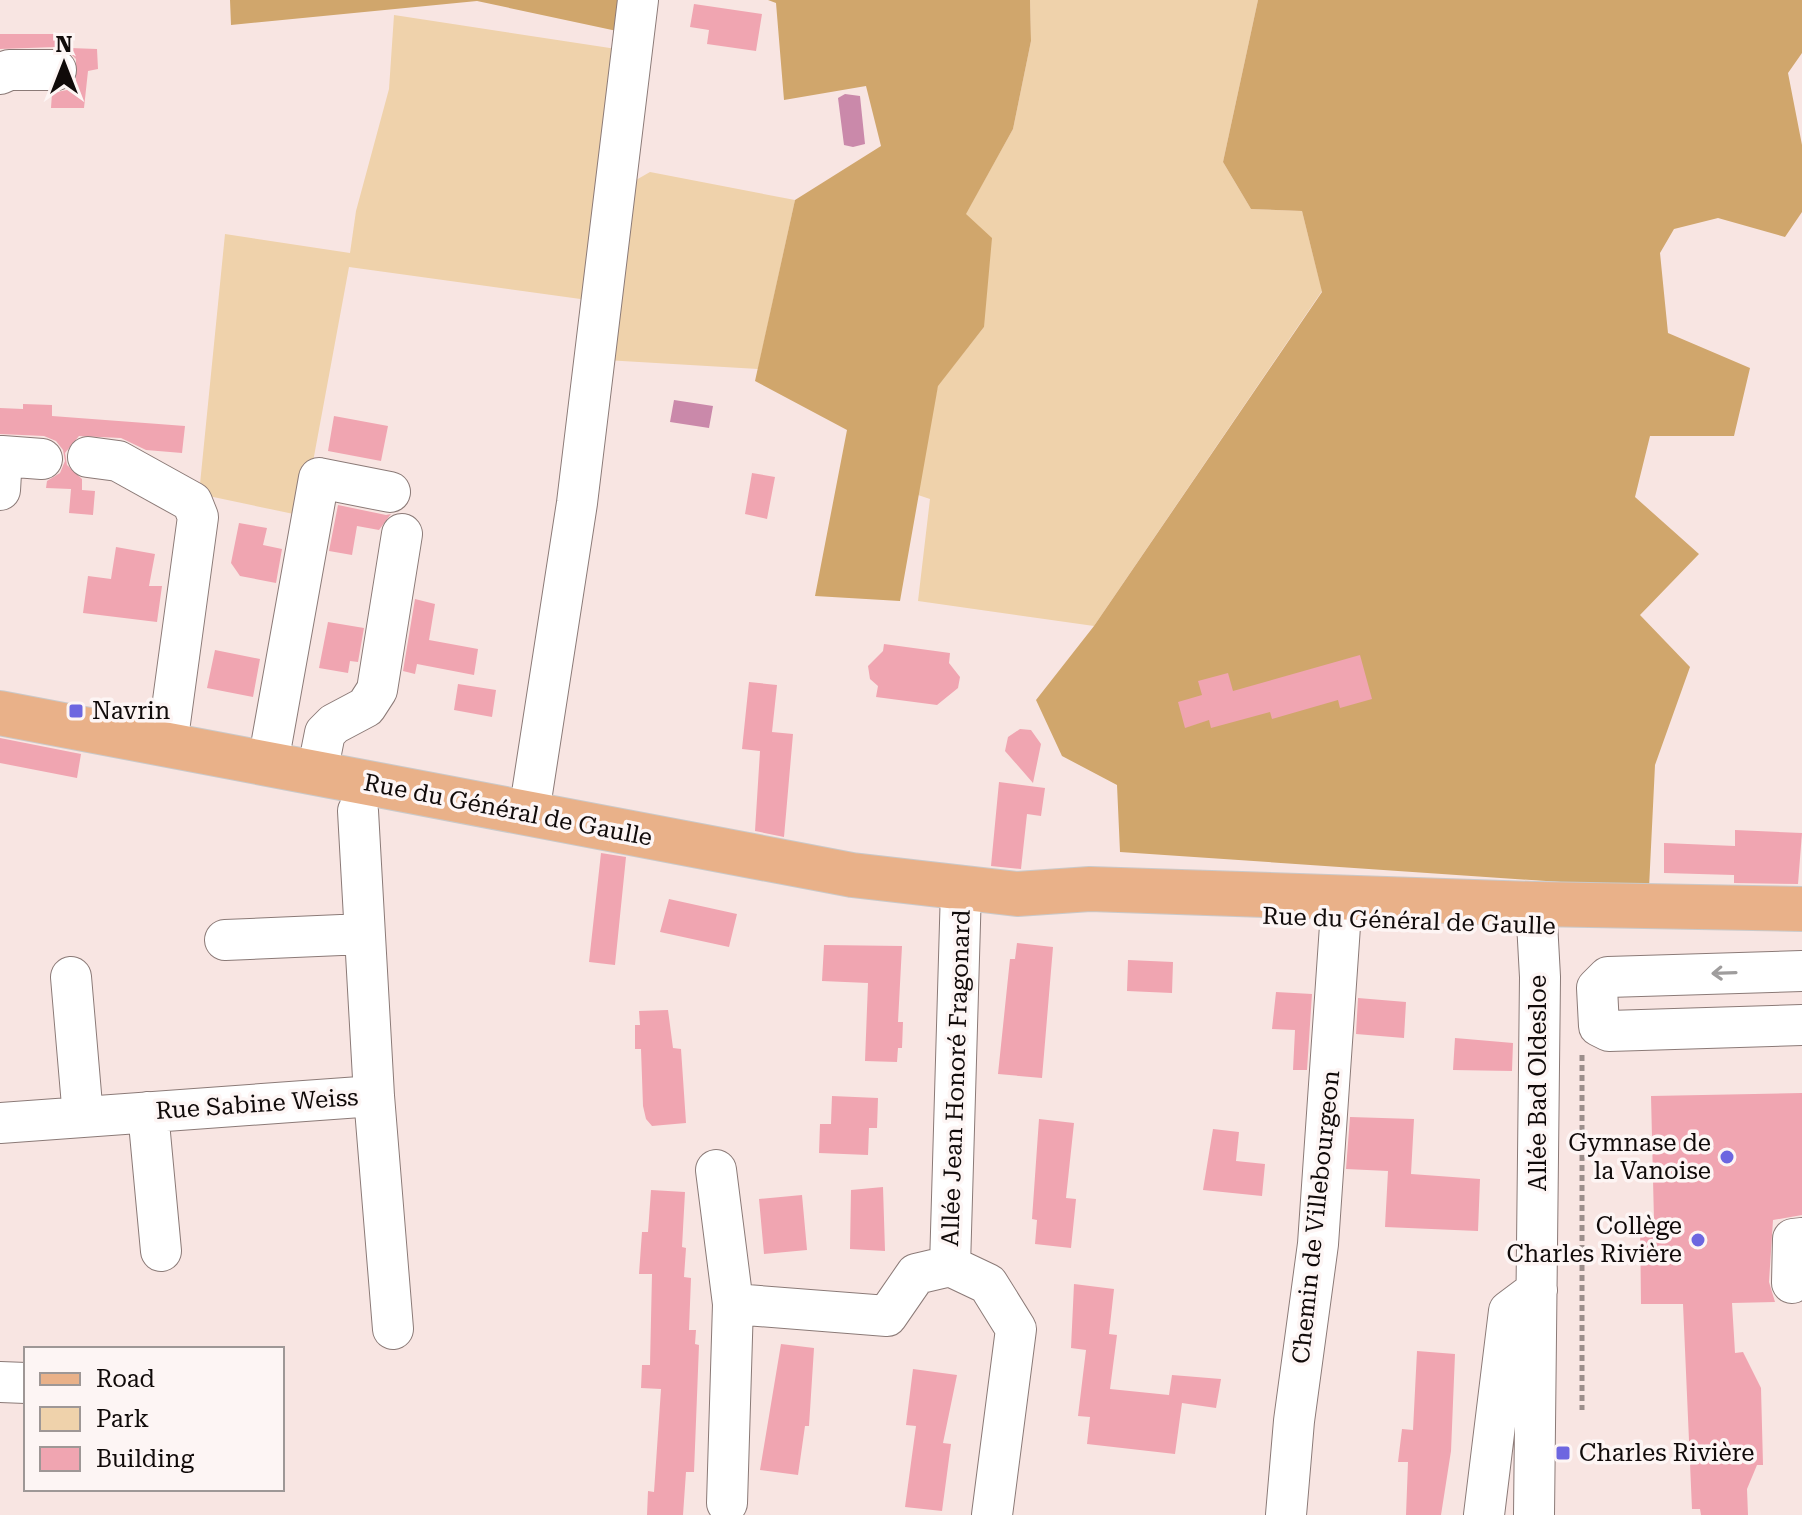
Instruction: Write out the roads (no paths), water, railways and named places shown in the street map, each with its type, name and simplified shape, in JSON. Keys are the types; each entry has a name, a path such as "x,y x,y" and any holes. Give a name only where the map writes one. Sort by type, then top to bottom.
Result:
{"main road":[{"name":"Rue du Général de Gaulle","path":"0,713 742,856 961,889 1017,894 1089,911 1342,908 1536,914 1802,929"},
{"name":"Rue du Général de Gaulle","path":"1536,914 1802,909"}],"street":[{"path":"529,813 577,503 638,0"},
{"path":"0,74 9,70 56,70"},
{"path":"0,490 2,456 42,459"},
{"path":"88,457 118,461 192,502 198,517 175,746"},
{"path":"268,763 319,478 390,492"},
{"path":"317,773 325,733 366,707 377,690 402,534"},
{"path":"175,746 205,602"},
{"name":"Rue Sabine Weiss","path":"0,1123 374,1096 358,811"},
{"name":"Allée Jean Honoré Fragonard","path":"950,1266 961,889"},
{"name":"Chemin de Villebourgeon","path":"1286,1515 1294,1421 1318,1244 1342,908"},
{"name":"Allée Bad Oldesloe","path":"1534,1515 1540,977 1536,914"},
{"path":"225,940 364,934"},
{"path":"1802,971 1608,977 1597,988 1599,1026 1609,1031 1802,1025"},
{"path":"71,977 83,1117"},
{"path":"374,1096 393,1329"},
{"path":"148,1112 161,1251"},
{"path":"716,1170 733,1304 727,1503"},
{"path":"1792,1283 1793,1239 1802,1238"},
{"name":"Allée Jean Honoré Fragonard","path":"733,1304 887,1316 916,1274 950,1266 988,1284 1016,1329 992,1515"},
{"path":"1484,1515 1509,1311 1537,1290"},
{"path":"0,1382 24,1383"}],"place":[{"name":"Navrin","path":"76,711"},
{"name":"Gymnase de la Vanoise","path":"1727,1157"},
{"name":"Collège Charles Rivière","path":"1698,1240"},
{"name":"Charles Rivière","path":"1563,1453"}]}
